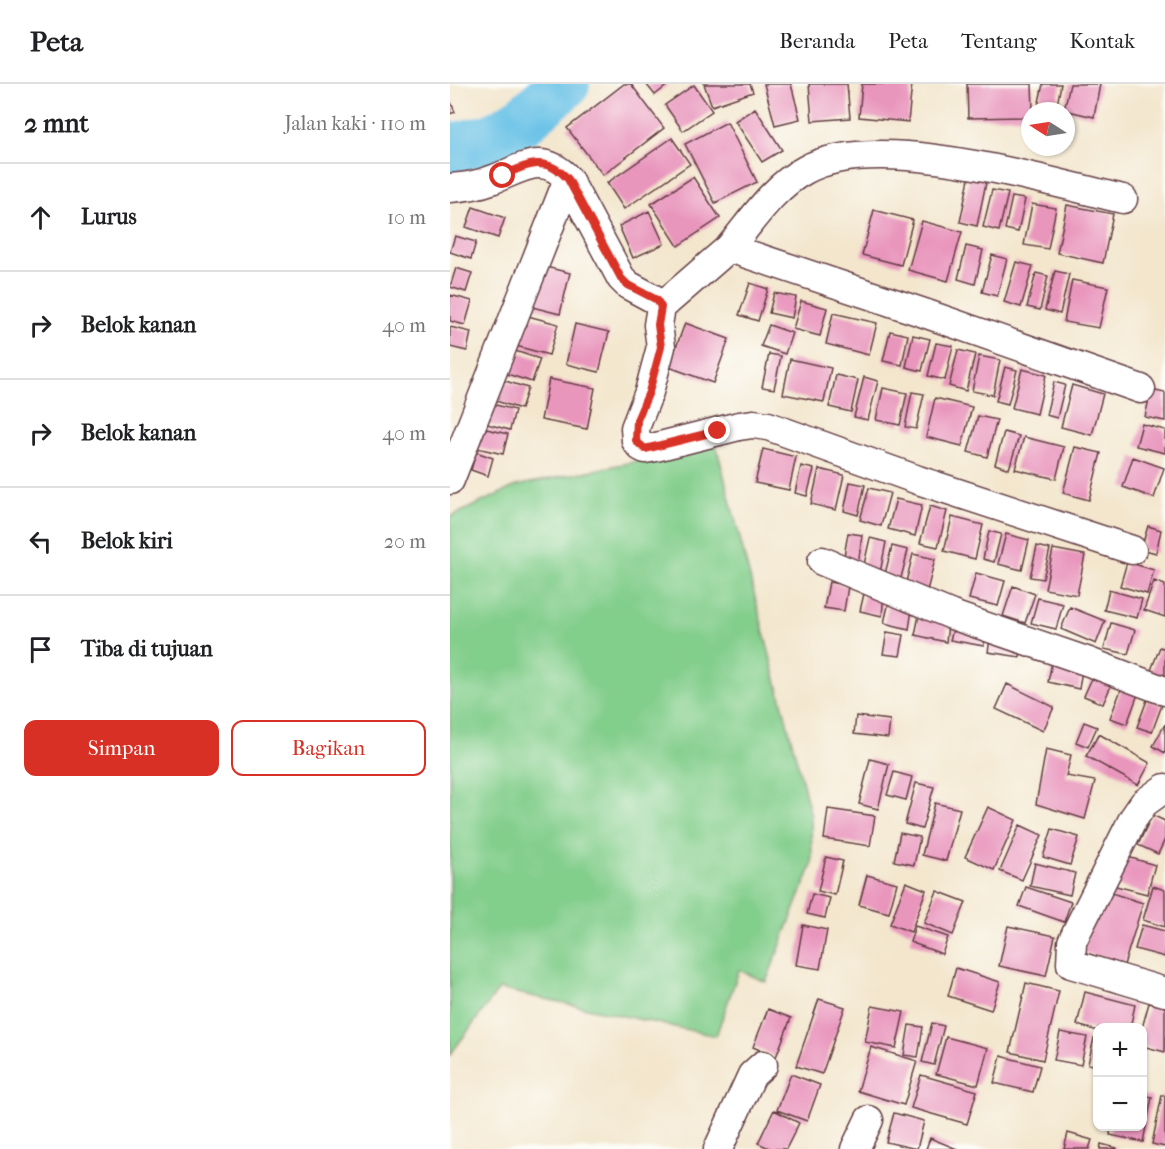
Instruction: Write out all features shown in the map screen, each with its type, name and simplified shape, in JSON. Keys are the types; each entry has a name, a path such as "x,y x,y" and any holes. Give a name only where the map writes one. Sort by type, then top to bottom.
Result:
{"street":[{"path":"661,307 729,248 781,187 804,170 842,158 869,155 906,156 973,164 1123,199"},
{"path":"450,188 491,181 520,167 531,165 552,166 568,179 621,278 628,285 657,300 661,307 658,325 661,347 649,392 635,428 636,441 641,447 645,449 656,447 739,426 753,424 768,426 908,476 1132,550"},
{"path":"450,480 568,179"},
{"path":"729,248 1141,389"},
{"path":"822,561 952,615 1165,691"},
{"path":"1165,788 1144,803 1126,830 1072,942 1071,964 1165,992"},
{"path":"718,1149 752,1075 763,1065"},
{"path":"855,1149 869,1120"}],"green space":[{"path":"716,445 811,816 812,865 766,982 739,970 716,1036 499,989 450,1055 450,517 516,486"}],"building":[{"path":"624,84 631,84 664,128 603,175 567,128"},
{"path":"646,84 669,84 655,95"},
{"path":"704,84 750,84 753,92 712,106"},
{"path":"764,84 791,84 800,119 775,125"},
{"path":"809,84 847,84 850,118 812,121"},
{"path":"862,84 912,84 908,122 859,117"},
{"path":"967,84 1032,84 1033,102 1021,102 1021,117 968,118"},
{"path":"1043,84 1061,84 1058,102 1039,102"},
{"path":"1070,84 1100,84 1094,117 1075,113 1075,102 1066,102"},
{"path":"694,85 712,111 683,131 665,105"},
{"path":"450,100 455,112 450,114"},
{"path":"755,108 782,150 762,162 735,121"},
{"path":"727,122 757,182 715,203 685,144"},
{"path":"672,138 690,164 624,209 607,183"},
{"path":"970,174 987,178 977,226 960,222"},
{"path":"693,177 720,218 678,246 651,204"},
{"path":"992,190 1008,193 999,231 983,227"},
{"path":"1012,197 1025,199 1018,232 1005,229"},
{"path":"1032,204 1056,208 1048,249 1024,245"},
{"path":"1067,205 1113,214 1103,263 1057,253"},
{"path":"473,207 505,218 498,238 466,227"},
{"path":"874,210 913,220 901,265 862,255"},
{"path":"649,211 664,244 633,258 619,226"},
{"path":"922,221 962,232 948,281 908,270"},
{"path":"455,236 476,242 471,259 450,252"},
{"path":"966,246 983,250 975,284 958,279"},
{"path":"992,255 1007,259 997,296 982,292"},
{"path":"1016,262 1033,266 1021,307 1004,302"},
{"path":"538,265 570,273 560,314 528,306"},
{"path":"456,268 472,273 466,292 450,287"},
{"path":"1055,271 1069,274 1060,314 1045,310"},
{"path":"1036,273 1048,276 1040,310 1027,307"},
{"path":"1072,280 1108,287 1099,328 1064,322"},
{"path":"750,283 768,289 758,321 739,315"},
{"path":"774,293 796,297 792,318 769,313"},
{"path":"450,295 472,301 465,325 450,321"},
{"path":"801,301 827,308 820,336 793,329"},
{"path":"833,313 877,323 869,355 826,344"},
{"path":"524,315 558,324 549,355 516,346"},
{"path":"685,323 729,339 713,383 669,367"},
{"path":"575,324 609,332 599,372 566,364"},
{"path":"769,325 792,333 785,354 761,346"},
{"path":"450,327 471,332 467,351 450,347"},
{"path":"890,331 908,335 902,365 883,361"},
{"path":"913,335 930,339 922,371 906,367"},
{"path":"936,343 953,346 945,380 928,376"},
{"path":"512,350 540,359 532,382 504,373"},
{"path":"958,350 975,354 966,391 949,386"},
{"path":"769,354 781,356 774,389 762,387"},
{"path":"979,356 1000,360 993,395 972,391"},
{"path":"790,359 831,368 824,402 783,394"},
{"path":"1005,367 1017,370 1008,404 996,401"},
{"path":"1022,369 1046,375 1037,414 1012,408"},
{"path":"836,375 858,380 851,412 829,407"},
{"path":"864,377 878,381 868,420 854,417"},
{"path":"549,379 595,388 587,429 541,420"},
{"path":"502,380 528,388 521,409 496,401"},
{"path":"1054,382 1065,385 1057,418 1046,415"},
{"path":"1072,385 1103,394 1092,435 1061,427"},
{"path":"883,388 907,393 900,425 876,420"},
{"path":"1151,390 1165,393 1165,421 1145,417"},
{"path":"912,392 924,394 916,429 905,427"},
{"path":"935,398 972,407 962,446 926,437"},
{"path":"492,404 515,410 510,430 487,424"},
{"path":"978,416 997,420 987,457 968,452"},
{"path":"1142,424 1165,430 1165,453 1136,446"},
{"path":"482,428 508,434 503,454 477,448"},
{"path":"1004,432 1019,436 1009,469 995,464"},
{"path":"1024,437 1064,447 1056,479 1015,469"},
{"path":"1075,447 1101,453 1089,500 1063,493"},
{"path":"763,449 796,457 789,490 755,483"},
{"path":"476,452 493,458 488,476 471,470"},
{"path":"1133,457 1164,468 1154,498 1123,487"},
{"path":"801,466 814,469 807,496 795,493"},
{"path":"819,469 844,475 836,510 811,504"},
{"path":"850,482 865,485 858,515 844,511"},
{"path":"869,488 890,493 881,526 860,520"},
{"path":"896,499 922,505 915,536 888,529"},
{"path":"930,506 947,511 938,547 920,543"},
{"path":"952,517 983,525 975,559 944,551"},
{"path":"1148,526 1161,530 1156,553 1141,549"},
{"path":"989,531 1001,534 994,562 983,559"},
{"path":"848,533 862,535 858,565 843,562"},
{"path":"1006,534 1029,540 1022,570 998,564"},
{"path":"870,538 886,542 880,573 863,569"},
{"path":"892,546 908,550 900,582 884,578"},
{"path":"1037,546 1050,549 1043,579 1030,577"},
{"path":"1053,549 1085,555 1077,595 1045,589"},
{"path":"913,554 935,559 927,591 905,586"},
{"path":"1127,562 1154,570 1147,594 1120,586"},
{"path":"976,573 1005,581 998,606 969,599"},
{"path":"1154,581 1165,585 1165,617 1144,610"},
{"path":"829,582 848,586 844,611 824,608"},
{"path":"866,585 884,593 882,616 860,611"},
{"path":"1013,586 1035,594 1025,623 1003,616"},
{"path":"1109,590 1142,599 1137,618 1104,610"},
{"path":"891,593 913,603 909,629 884,623"},
{"path":"1038,598 1063,604 1056,629 1031,623"},
{"path":"921,605 949,615 946,642 915,635"},
{"path":"1070,607 1105,621 1096,644 1061,629"},
{"path":"956,620 984,629 984,646 950,640"},
{"path":"1111,623 1135,630 1128,654 1104,649"},
{"path":"887,632 904,635 900,656 883,654"},
{"path":"991,633 1023,640 1020,657 988,652"},
{"path":"1160,647 1165,649 1165,684 1148,678"},
{"path":"1054,652 1083,663 1079,689 1048,682"},
{"path":"1097,667 1116,674 1103,704 1084,696"},
{"path":"1126,677 1142,683 1127,724 1110,718"},
{"path":"1007,684 1054,707 1043,731 996,709"},
{"path":"1147,700 1162,705 1152,732 1137,727"},
{"path":"856,716 890,720 888,738 854,734"},
{"path":"1084,722 1097,727 1088,747 1076,742"},
{"path":"1165,724 1165,753 1153,746"},
{"path":"1099,734 1150,763 1138,785 1086,756"},
{"path":"1046,749 1071,755 1066,776 1095,781 1085,819 1036,804"},
{"path":"870,759 889,764 878,809 859,804"},
{"path":"894,772 912,777 906,800 887,795"},
{"path":"916,783 934,787 922,829 905,824"},
{"path":"935,803 960,809 946,861 922,855"},
{"path":"988,807 1016,820 994,870 965,857"},
{"path":"828,809 875,816 870,846 824,839"},
{"path":"1152,815 1165,821 1165,839 1158,854 1138,845"},
{"path":"1020,825 1042,835 1022,880 1000,871"},
{"path":"1052,829 1079,837 1070,865 1043,857"},
{"path":"900,833 920,837 914,865 894,861"},
{"path":"1121,855 1155,865 1147,894 1112,885"},
{"path":"826,857 843,861 835,895 818,891"},
{"path":"1035,863 1075,873 1070,895 1030,886"},
{"path":"867,875 897,883 889,913 859,905"},
{"path":"906,882 926,890 911,932 890,924"},
{"path":"1153,886 1165,890 1165,927 1143,920"},
{"path":"1026,887 1071,902 1064,922 1019,906"},
{"path":"1102,890 1143,903 1124,965 1083,952"},
{"path":"937,891 966,902 953,935 924,923"},
{"path":"812,894 830,898 825,918 807,914"},
{"path":"803,925 827,930 820,969 796,965"},
{"path":"1142,925 1165,931 1165,957 1135,949"},
{"path":"915,926 948,937 942,954 910,942"},
{"path":"1008,926 1055,936 1046,976 999,966"},
{"path":"956,968 1000,982 991,1010 948,996"},
{"path":"1026,983 1059,991 1043,1060 1010,1052"},
{"path":"1085,992 1135,1005 1131,1023 1093,1023 1093,1030 1077,1025"},
{"path":"819,999 845,1007 822,1074 796,1066"},
{"path":"1149,1003 1165,1007 1165,1052 1147,1047 1147,1023 1143,1023"},
{"path":"872,1006 904,1012 896,1048 865,1042"},
{"path":"768,1009 791,1018 776,1057 753,1047"},
{"path":"932,1023 944,1026 934,1065 922,1062"},
{"path":"909,1025 923,1027 918,1057 904,1055"},
{"path":"1060,1032 1087,1037 1081,1065 1054,1060"},
{"path":"946,1037 988,1048 978,1085 936,1074"},
{"path":"1093,1042 1093,1065 1088,1064"},
{"path":"871,1047 917,1061 904,1105 858,1091"},
{"path":"1001,1056 1040,1066 1033,1092 994,1083"},
{"path":"791,1074 820,1085 807,1121 777,1110"},
{"path":"921,1075 977,1091 967,1124 911,1108"},
{"path":"1162,1095 1165,1096 1165,1147 1152,1144"},
{"path":"1147,1096 1152,1097 1147,1122"},
{"path":"774,1110 799,1123 786,1149 771,1149 758,1143"},
{"path":"894,1113 924,1121 917,1149 886,1142"},
{"path":"1110,1131 1145,1131 1143,1142 1110,1135"},
{"path":"1068,1133 1092,1140 1089,1149 1064,1149"},
{"path":"930,1138 957,1149 926,1149"},
{"path":"1101,1144 1117,1148 1117,1149 1100,1149"}],"waterway":[{"path":"450,149 493,138 522,121 565,84"}],"route":[{"path":"503,176 520,167 531,165 543,164 560,171 568,179 621,278 628,285 657,300 661,307 658,325 661,347 649,392 635,428 636,441 641,447 645,449 656,447 718,431"}]}
